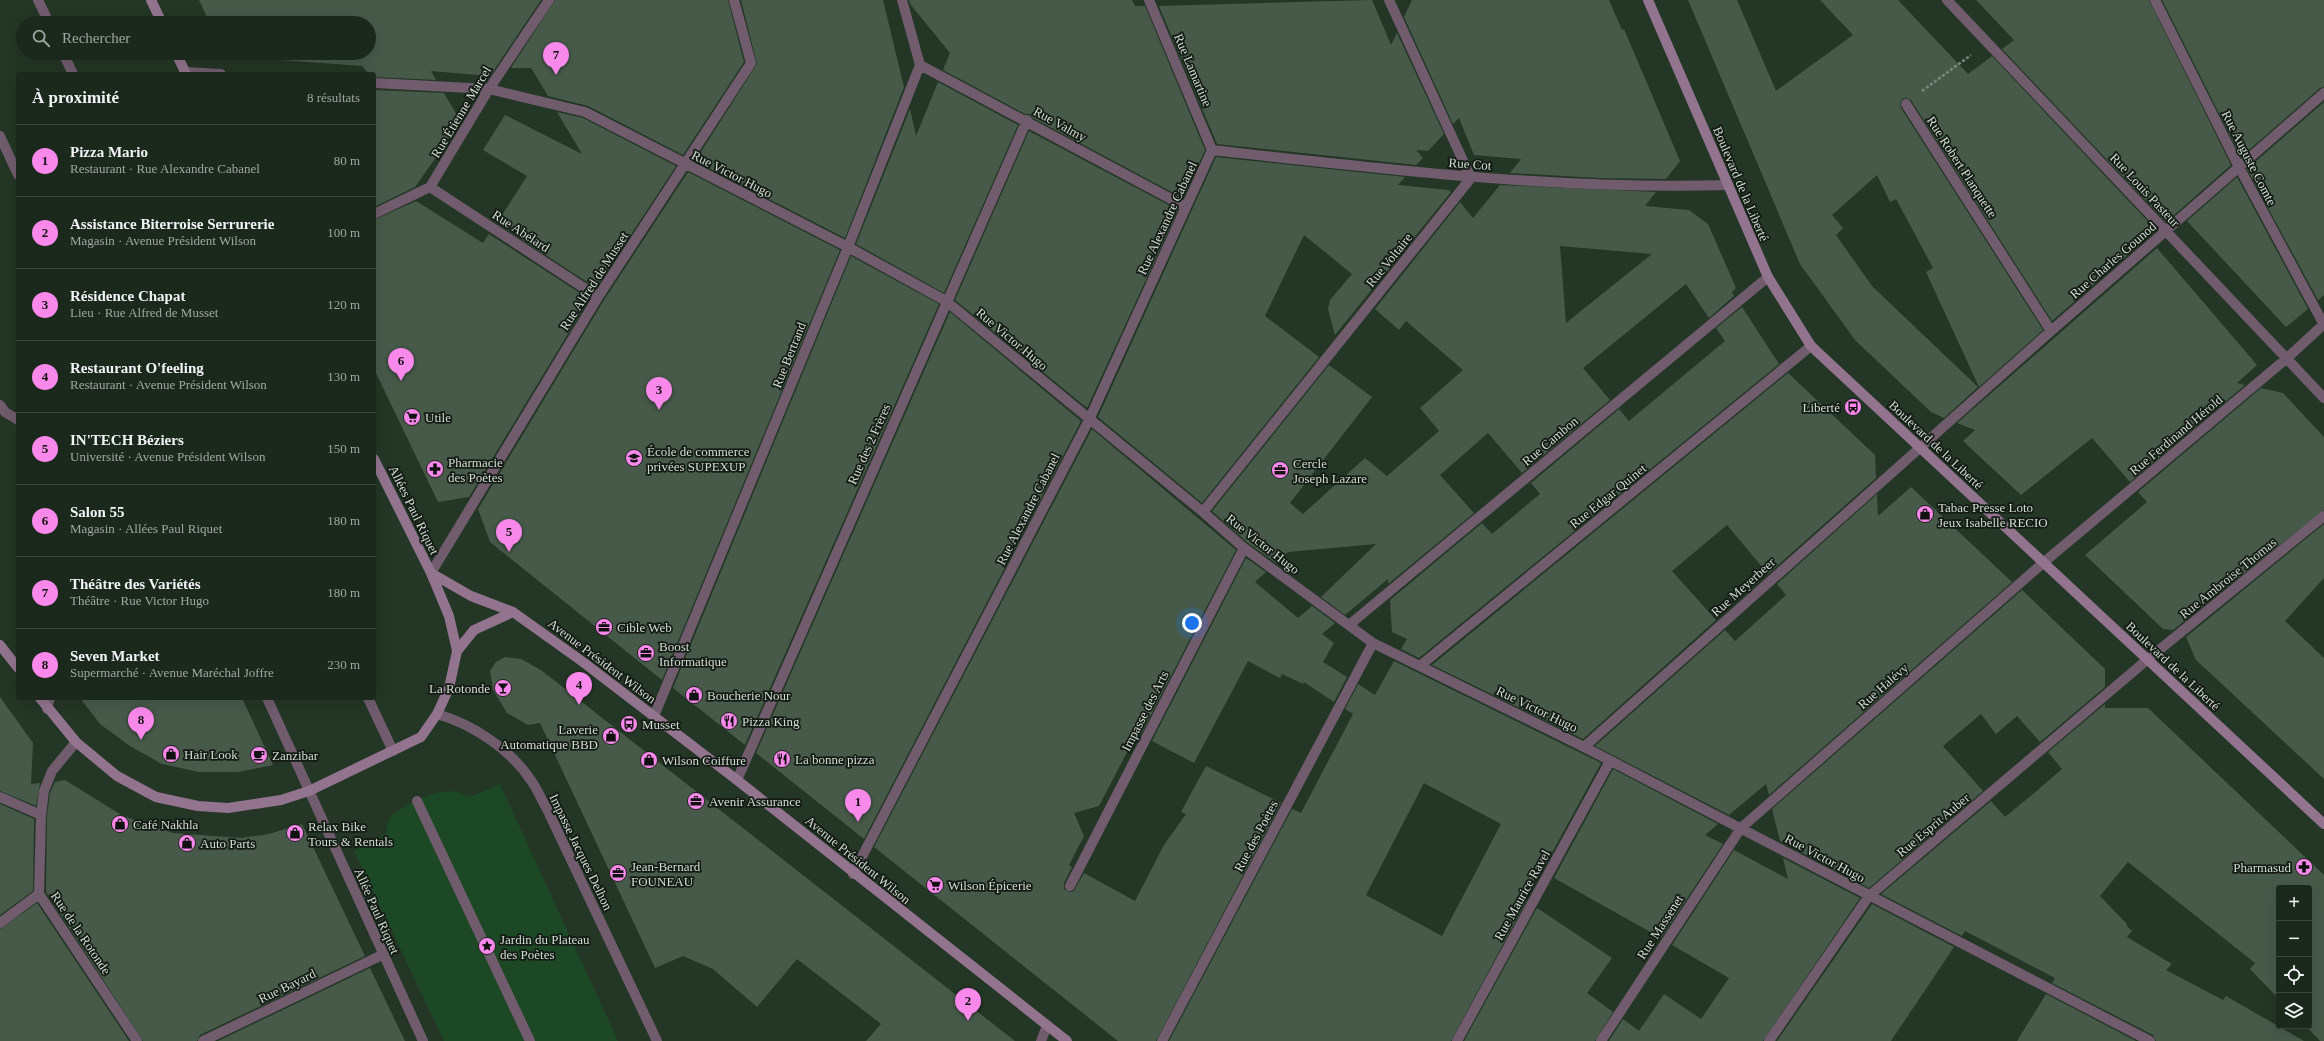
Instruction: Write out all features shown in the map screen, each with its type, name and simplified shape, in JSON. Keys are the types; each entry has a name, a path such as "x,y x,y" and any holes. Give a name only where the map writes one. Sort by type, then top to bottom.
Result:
{"main road":[{"path":"152,0 159,16"},
{"name":"Boulevard de la Liberté","path":"1648,0 1768,277 1811,346 2324,824"},
{"path":"180,60 186,72"},
{"name":"Allées Paul Riquet","path":"376,462 431,573"},
{"path":"41,700 47,709 76,742 117,776 156,797 198,806 228,808 266,803 309,791 421,737 437,714 449,688 457,651 449,616 431,573"},
{"name":"Avenue Président Wilson","path":"431,573 471,596 513,612 654,716 737,780 853,874 1067,1041"},
{"path":"457,651 474,630 513,612"},
{"path":"0,645 16,665"}],"street":[{"path":"38,0 46,16"},
{"name":"Rue Étienne Marcel","path":"430,187 489,89 549,0"},
{"name":"Rue Alfred de Musset","path":"431,573 598,297 686,165 751,63 734,0"},
{"path":"902,0 920,65"},
{"name":"Rue Lamartine","path":"1150,0 1212,150"},
{"path":"1389,0 1471,178"},
{"name":"Rue Louis Pasteur","path":"1947,0 2324,398"},
{"name":"Rue Auguste Comte","path":"2155,0 2239,167 2324,325"},
{"path":"66,60 72,72"},
{"name":"Rue Valmy","path":"920,65 1027,120 1186,207"},
{"name":"Rue Bertrand","path":"654,716 848,247 920,65"},
{"name":"Rue Victor Hugo","path":"376,82 489,89 585,112 848,247 946,301 1089,420 1203,512 1244,548 1373,643 1584,746 1610,761 2150,1041"},
{"name":"Rue Charles Gounod","path":"1920,448 2051,330 2167,231 2324,93"},
{"name":"Rue Robert Planquette","path":"1906,104 2051,330"},
{"name":"Rue des 2 Frères","path":"737,780 946,301 1027,120"},
{"path":"0,136 16,171"},
{"name":"Rue Cot","path":"1212,150 1471,178 1691,186 1728,185"},
{"name":"Rue Alexandre Cabanel","path":"853,874 1089,420 1212,150"},
{"name":"Rue Voltaire","path":"1203,512 1471,178"},
{"path":"376,213 430,187"},
{"name":"Rue Abélard","path":"430,187 598,297"},
{"name":"Rue Cambon","path":"1349,625 1768,277"},
{"name":"Rue Ferdinand Hérold","path":"2043,563 2286,359 2324,325"},
{"name":"Rue Edgar Quinet","path":"1421,666 1811,346"},
{"path":"0,405 5,412 16,419"},
{"name":"Rue Meyerbeer","path":"1584,746 1920,448"},
{"name":"Rue Ambroise Thomas","path":"2148,659 2324,516"},
{"name":"Impasse des Arts","path":"1070,886 1244,548"},
{"name":"Rue Halévy","path":"1741,828 2043,563"},
{"name":"Rue des Poètes","path":"1162,1041 1373,643"},
{"name":"Rue Esprit Auber","path":"1769,1041 1870,896 2148,659"},
{"path":"47,709 49,700"},
{"name":"Allée Paul Riquet","path":"268,700 382,955 423,1041"},
{"path":"369,700 393,751"},
{"name":"Impasse Jacques Delhon","path":"437,714 456,719 495,744 515,761 530,779 550,816 657,1041"},
{"name":"Rue de la Rotonde","path":"76,742 52,771 44,791 41,815 39,894 137,1041"},
{"name":"Rue Maurice Ravel","path":"1457,1041 1610,761"},
{"path":"0,797 41,815"},
{"path":"417,801 530,1041"},
{"name":"Rue Massenet","path":"1601,1041 1741,828"},
{"path":"0,923 39,894"},
{"name":"Rue Bayard","path":"203,1041 382,955"},
{"path":"1041,1041 1047,1026"}],"path":[{"path":"1906,104 1987,42"}],"green space":[{"name":"Jardin du Plateau des Poètes","path":"500,784 618,1041 444,1041 354,851 386,833 389,818 402,808 426,796 451,791 458,792 469,797"}],"building":[{"path":"199,0 541,0 490,76 431,71 436,80 376,77 376,72 367,72 362,66 280,60 376,60 376,16 207,16"},
{"path":"555,0 728,0 744,62 683,155 588,106 548,96 531,68 511,68"},
{"path":"741,0 883,0 904,87 845,238 695,161 757,64"},
{"path":"909,0 1132,0 1135,6 1145,6 1205,150 1183,198 1033,118 1030,114 1025,114 943,70 950,53 910,4"},
{"path":"1372,0 1391,45 1397,33 1444,134 1428,151 1416,150 1423,158 1416,165 1217,144 1159,6"},
{"path":"1412,0 1609,0 1622,30 1624,29 1680,161 1666,179 1599,178 1510,173 1521,159 1474,155 1459,118 1453,124 1404,17"},
{"path":"1688,0 1737,0 1776,91 1853,35 1820,0 1898,0 1968,74 1992,56 2156,230 2052,321 1911,100 1906,98 1902,99 1900,104 1901,108 2043,330 1979,387 1926,272 1933,268 1896,199 1890,202 1877,175 1832,215 1843,228 1836,235 1872,286 1978,387 1944,418 1931,412 1855,340 1800,264"},
{"path":"1976,0 2149,0 2231,165 2166,222 2002,49 2014,40"},
{"path":"2162,0 2324,0 2324,87 2320,88 2241,157"},
{"path":"938,82 1018,125 944,293 856,244 910,109 916,136"},
{"path":"376,90 444,93 461,122 415,187 376,206"},
{"path":"2324,102 2324,295 2318,300 2247,169"},
{"path":"557,112 583,118 676,166 596,288 497,223 527,176 483,150 505,115 582,154"},
{"path":"1029,131 1178,210 1087,408 955,300"},
{"path":"1216,157 1405,177 1398,185 1449,190 1451,192 1335,335 1328,309 1330,300 1352,274 1304,235 1265,316 1319,357 1202,503 1098,417"},
{"path":"688,172 840,250 662,680 490,542 478,509 604,300"},
{"path":"2237,177 2308,309 2286,327 2187,221"},
{"path":"1500,185 1656,192 1645,206 1689,210 1708,224 1736,288 1732,292 1734,296 1709,318 1686,284 1583,368 1610,400 1522,473 1488,433 1440,475 1474,513 1388,584 1388,579 1345,615 1321,597 1376,544 1288,552 1276,563 1248,543 1212,511 1329,365 1372,397 1290,503 1303,514 1365,458 1387,476 1439,431 1420,408 1463,370 1406,321 1399,330 1375,309 1460,202 1473,218","holes":["1560,246 1652,254 1566,323"]},
{"path":"416,201 483,243 489,234 589,299 469,497 438,502 376,373 376,219"},
{"path":"2157,248 2257,365 2237,383 2245,385 2130,482 2092,438 2021,495 1963,441 1975,430 1957,423"},
{"path":"851,256 939,304 745,745 673,688"},
{"path":"1742,307 1779,364 1419,658 1401,649 1407,639 1392,632 1390,600 1482,523 1492,534 1540,494 1531,483 1619,409 1629,421 1725,341 1716,328"},
{"path":"950,312 1081,421 864,839 756,753"},
{"path":"1788,373 1875,455 1876,478 1768,574 1727,525 1672,571 1716,620 1583,739 1432,665"},
{"path":"2261,388 2283,393 2324,437 2324,510 2173,630 2163,629 2085,555 2147,502 2138,492"},
{"path":"1092,429 1236,550 1141,734 1137,733 1099,806 1074,813 1084,836 1069,865 1072,867 1064,883 1064,889 1070,892 1074,891 1084,873 1135,901 1164,845 1186,814 1181,812 1206,766 1281,803 1156,1041 1118,1041 874,847"},
{"path":"1911,487 2012,582 1769,795 1766,784 1729,815 1595,746 1725,630 1735,641 1786,595 1777,584 1877,494 1878,516"},
{"path":"2324,524 2324,578 2285,621 2324,658 2324,779 2196,660 2186,637"},
{"path":"1246,558 1266,572 1255,582 1298,618 1312,606 1335,623 1322,634 1334,643 1323,662 1347,677 1334,702 1304,682 1303,684 1282,674 1280,678 1248,661 1194,763 1152,741"},
{"path":"2022,590 2105,669 2105,687 2040,742 2017,716 1996,734 1981,714 1943,746 1983,791 1869,888 1780,841 1772,809"},
{"path":"505,657 521,659 541,670 1015,1041 866,1041 881,1024 797,959 757,1007 713,969 683,956 655,968 540,723 528,725 507,713 493,690 490,671 496,662"},
{"path":"1394,661 1601,763 1542,871 1540,870 1523,898 1527,900 1451,1041 1169,1041 1292,809 1301,813 1353,714 1345,709 1358,684 1375,695","holes":["1424,783 1501,824 1442,936 1366,895"]},
{"path":"0,697 33,743 31,784 40,783 36,806 0,791"},
{"path":"82,700 243,700 273,765 238,772 199,772 162,764 130,746 100,724"},
{"path":"2105,704 2105,708 2148,708 2324,875 2324,1041 2320,1041 2309,1029 2312,1029 2312,885 2276,885 2276,996 2250,969 2255,963 2128,862 2100,896 2132,931 2127,937 2172,964 2166,970 2223,1000 2226,996 2276,1025 2276,1029 2283,1029 2304,1041 2156,1041 2153,1035 2052,983 2055,978 1965,931 1962,936 1881,894 1991,801 2005,817 2033,794 2062,769 2048,752"},
{"path":"1613,769 1718,824 1705,835 1723,844 1661,938 1554,878"},
{"path":"65,780 123,816 173,833 241,838 269,834 302,824 365,956 200,1035 197,1041 143,1041 46,892 47,815 50,793 55,782"},
{"path":"0,804 34,819 33,891 0,915"},
{"path":"1734,850 1788,879 1783,858 1860,898 1763,1041 1609,1041 1623,1019 1639,1031 1664,994 1701,1019 1729,978 1672,945"},
{"path":"37,903 129,1041 0,1041 0,929"},
{"path":"1872,904 1954,947 1891,1041 1777,1041"},
{"path":"1537,908 1612,958 1587,993 1613,1012 1595,1041 1464,1041"},
{"path":"370,968 405,1041 218,1041"},
{"path":"2046,994 2136,1041 2017,1041"}],"place":[{"name":"Théâtre des Variétés","path":"556,75"},
{"name":"Salon 55","path":"401,381"},
{"name":"Liberté","path":"1853,407"},
{"name":"Résidence Chapat","path":"659,410"},
{"name":"Utile","path":"412,417"},
{"name":"École de commerce privées SUPEXUP","path":"634,458"},
{"name":"Pharmacie des Poètes","path":"435,469"},
{"name":"Cercle Joseph Lazare","path":"1280,470"},
{"name":"Tabac Presse Loto Jeux Isabelle RECIO","path":"1925,514"},
{"name":"IN'TECH Béziers","path":"509,552"},
{"name":"Cible Web","path":"604,627"},
{"name":"Boost Informatique","path":"646,653"},
{"name":"La Rotonde","path":"503,688"},
{"name":"Boucherie Nour","path":"694,695"},
{"name":"Restaurant O'feeling","path":"579,705"},
{"name":"Pizza King","path":"729,721"},
{"name":"Musset","path":"629,724"},
{"name":"Laverie Automatique BBD","path":"611,736"},
{"name":"Seven Market","path":"141,740"},
{"name":"Hair Look","path":"171,754"},
{"name":"Zanzibar","path":"259,755"},
{"name":"La bonne pizza","path":"782,759"},
{"name":"Wilson Coiffure","path":"649,760"},
{"name":"Avenir Assurance","path":"696,801"},
{"name":"Pizza Mario","path":"858,822"},
{"name":"Café Nakhla","path":"120,824"},
{"name":"Relax Bike Tours & Rentals","path":"295,833"},
{"name":"Auto Parts","path":"187,843"},
{"name":"Pharmasud","path":"2304,867"},
{"name":"Jean-Bernard FOUNEAU","path":"618,873"},
{"name":"Wilson Épicerie","path":"935,885"},
{"name":"Jardin du Plateau des Poètes","path":"487,946"},
{"name":"Assistance Biterroise Serrurerie","path":"968,1021"}]}
